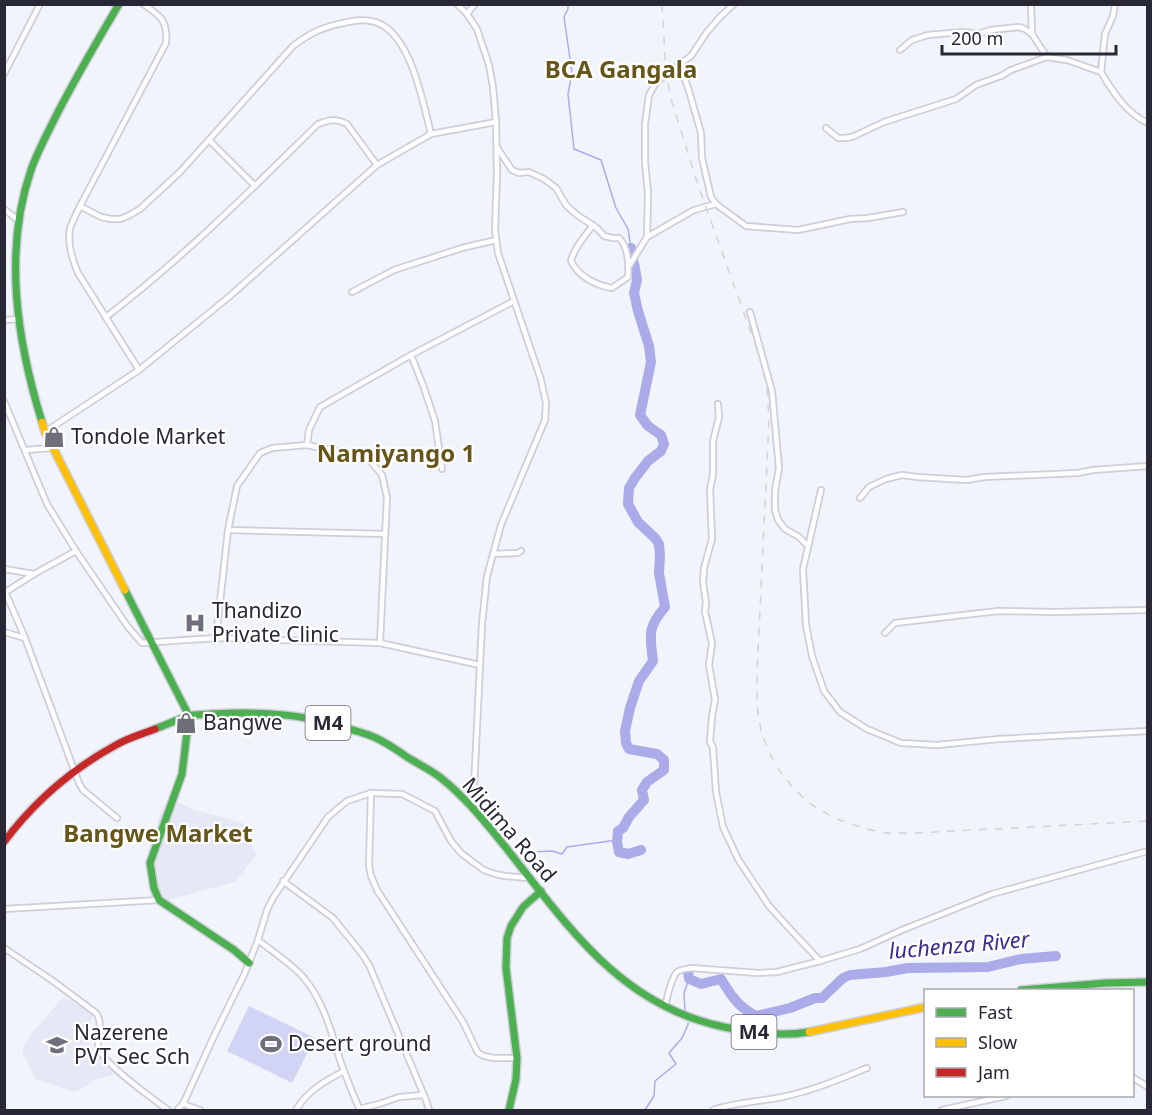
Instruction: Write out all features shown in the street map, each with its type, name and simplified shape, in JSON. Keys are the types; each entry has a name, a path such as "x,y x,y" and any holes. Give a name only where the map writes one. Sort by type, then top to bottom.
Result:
{"street":[{"path":"4,74 40,4"},
{"path":"119,4 72,85 36,158 27,184 19,221 16,270 19,320 31,386 45,432 189,716 182,774 150,863 154,888 159,900 234,950 249,963"},
{"path":"139,370 78,273 72,259 69,242 70,228 80,206 166,43 168,31 164,22 158,14 143,4"},
{"path":"457,4 477,29 489,65 496,122 496,240 499,259 541,380 546,412 540,434 501,525 484,600 473,808"},
{"path":"467,14 475,4"},
{"path":"647,237 645,124 649,95 657,81 691,56 707,32 734,4"},
{"path":"1031,4 1032,34"},
{"path":"1101,72 1105,34 1113,16 1115,4"},
{"path":"80,206 101,217 111,219 129,216 140,209 180,171 293,46 324,27 353,21 372,21 380,24 387,29 406,53 417,79 431,134"},
{"path":"900,50 914,39 928,35 980,33 1019,27 1032,34 1047,57"},
{"path":"826,128 838,138 852,137 884,122 953,101 976,85 1047,57 1067,60 1101,72 1131,113 1148,123"},
{"path":"680,65 701,133 702,158 711,197 716,204 746,226 798,230 850,219 903,212"},
{"path":"106,318 189,250 318,124 332,119 347,124 377,165"},
{"path":"45,432 139,370 230,296 377,165 431,134 496,122"},
{"path":"209,140 255,186"},
{"path":"497,147 512,170 519,173 529,172 543,179 556,188 571,210 593,225 604,236 619,238 627,250 629,266"},
{"path":"593,225 571,261 577,272 604,287 612,288 627,277 629,266 647,237 694,210 716,204"},
{"path":"4,209 19,221"},
{"path":"352,292 394,270 462,248 496,240"},
{"path":"307,445 309,430 320,407 411,355 514,301"},
{"path":"750,312 772,391 779,468 775,491 778,520 785,529 799,537 808,546"},
{"path":"4,320 19,320"},
{"path":"411,355 435,421 442,469"},
{"path":"4,401 47,504 76,551 128,627 142,643 216,638 380,643 480,665"},
{"path":"718,404 719,417 713,441 713,474 710,492 712,539 704,568 703,583 705,612 712,643 709,665 715,699 710,732 716,792 723,827 738,859 769,906 820,961"},
{"path":"216,638 228,530 237,486 260,453 272,447 307,445 368,458 382,475 387,496 380,643"},
{"path":"25,450 52,448"},
{"path":"860,498 869,487 902,475 966,480 1148,466"},
{"path":"821,490 803,569 806,625 812,656 824,691 840,712 867,729 901,743 937,745 999,739 1148,731"},
{"path":"228,530 385,534"},
{"path":"76,551 5,592 25,638 79,783 83,790 117,818"},
{"path":"493,554 521,551"},
{"path":"4,569 34,574"},
{"path":"885,633 895,623 998,610 1055,612 1148,610"},
{"path":"4,632 25,638"},
{"name":"Midima Road","path":"4,842 43,797 74,771 118,744 189,716 230,713 283,714 309,718 375,737 441,778 473,808 586,946 626,984 664,1008 719,1027 771,1034 795,1034 924,1007"},
{"path":"371,794 369,866 377,890 463,1022 478,1053 494,1058 517,1058"},
{"path":"177,1110 183,1104 249,963 267,910 328,817 347,801 371,794 402,794 435,811 451,841 461,853 484,870 505,876 531,878"},
{"path":"664,1008 674,978 677,972 683,969 777,972 860,949 992,894 1148,851"},
{"path":"284,881 333,918 362,954 374,975 429,1110"},
{"path":"509,1110 516,1079 517,1058 506,968 507,938 511,926 523,907 541,891"},
{"path":"4,909 159,900"},
{"path":"258,940 296,971 311,988 328,1023 359,1110 399,1096 424,1095"},
{"path":"4,948 96,1013 100,1019 98,1045 101,1053 131,1082 168,1110"},
{"path":"1040,989 1148,982"},
{"path":"713,1110 733,1108 789,1095 831,1083 867,1068"},
{"path":"296,1110 316,1087 344,1071"},
{"path":"1134,1078 1148,1087"},
{"path":"946,1110 998,1097"},
{"path":"183,1104 200,1110"}],"shaded area":[{"path":"167,802 180,803 194,810 246,824 247,837 257,854 235,882 164,901 152,884 149,863 159,817"},
{"name":"Nazerene PVT Sec Sch","path":"63,997 93,1015 85,1039 114,1075 93,1080 75,1092 35,1079 22,1051 28,1038"},
{"name":"Desert ground","path":"249,1006 315,1038 292,1083 227,1051"}],"waterway":[{"path":"568,4 564,17 572,73 568,94 574,149 601,160 616,208 628,229 631,248"},
{"path":"631,248 633,258"},
{"path":"634,263 637,280 634,293 649,346 651,362 640,415 648,426 661,435 664,444 661,451 648,461 635,478 629,488 628,504 638,522 659,544 659,573 665,607 655,621 651,632 653,661 639,681 625,731 629,749 657,754 664,760 664,770 647,782 642,790 644,800 629,817 623,828 618,831 619,852 628,854 641,850"},
{"path":"525,846 531,852 552,851 562,854 567,847 617,840"},
{"name":"luchenza River","path":"688,971 689,979 701,984 721,979 740,1005 756,1016 790,1008 815,998 822,998 843,978 850,975 908,968 988,967 1021,959 1056,956"},
{"path":"685,1012 684,993 689,979"},
{"path":"645,1110 654,1096 655,1081 676,1064 669,1053 682,1038 688,1023"}],"railway":[{"path":"662,4 666,74 672,102 697,182 759,355 767,388 769,420 757,705 761,731 779,770 809,803 834,818 866,829 887,833 1148,821"}],"traffic: fast":[{"path":"42,422 26,360 17,296 17,233 22,201 31,170 45,138 119,4"},
{"path":"125,590 189,716 182,774 150,863 154,888 159,900 234,950 249,963"},
{"path":"155,729 194,715 268,714 297,716 376,738 433,772 458,793 489,827 573,931 597,957 624,980 654,1000 687,1016 724,1027 767,1034 809,1032"},
{"path":"509,1110 516,1079 517,1058 506,968 507,938 511,926 523,907 541,891"},
{"path":"1033,989 1148,982"}],"traffic: slow":[{"path":"42,422 125,590"},
{"path":"809,1032 924,1007"}],"traffic: jam":[{"path":"4,842 28,813 69,776 116,745 155,729"}],"place":[{"name":"Tondole Market","path":"54,437"},
{"name":"Thandizo Private Clinic","path":"195,623"},
{"name":"Bangwe","path":"186,723"},
{"name":"Desert ground","path":"271,1044"},
{"name":"Nazerene PVT Sec Sch","path":"57,1045"}],"district":[{"name":"BCA Gangala","path":"621,70"},
{"name":"Namiyango 1","path":"396,454"},
{"name":"Bangwe Market","path":"158,834"}]}
